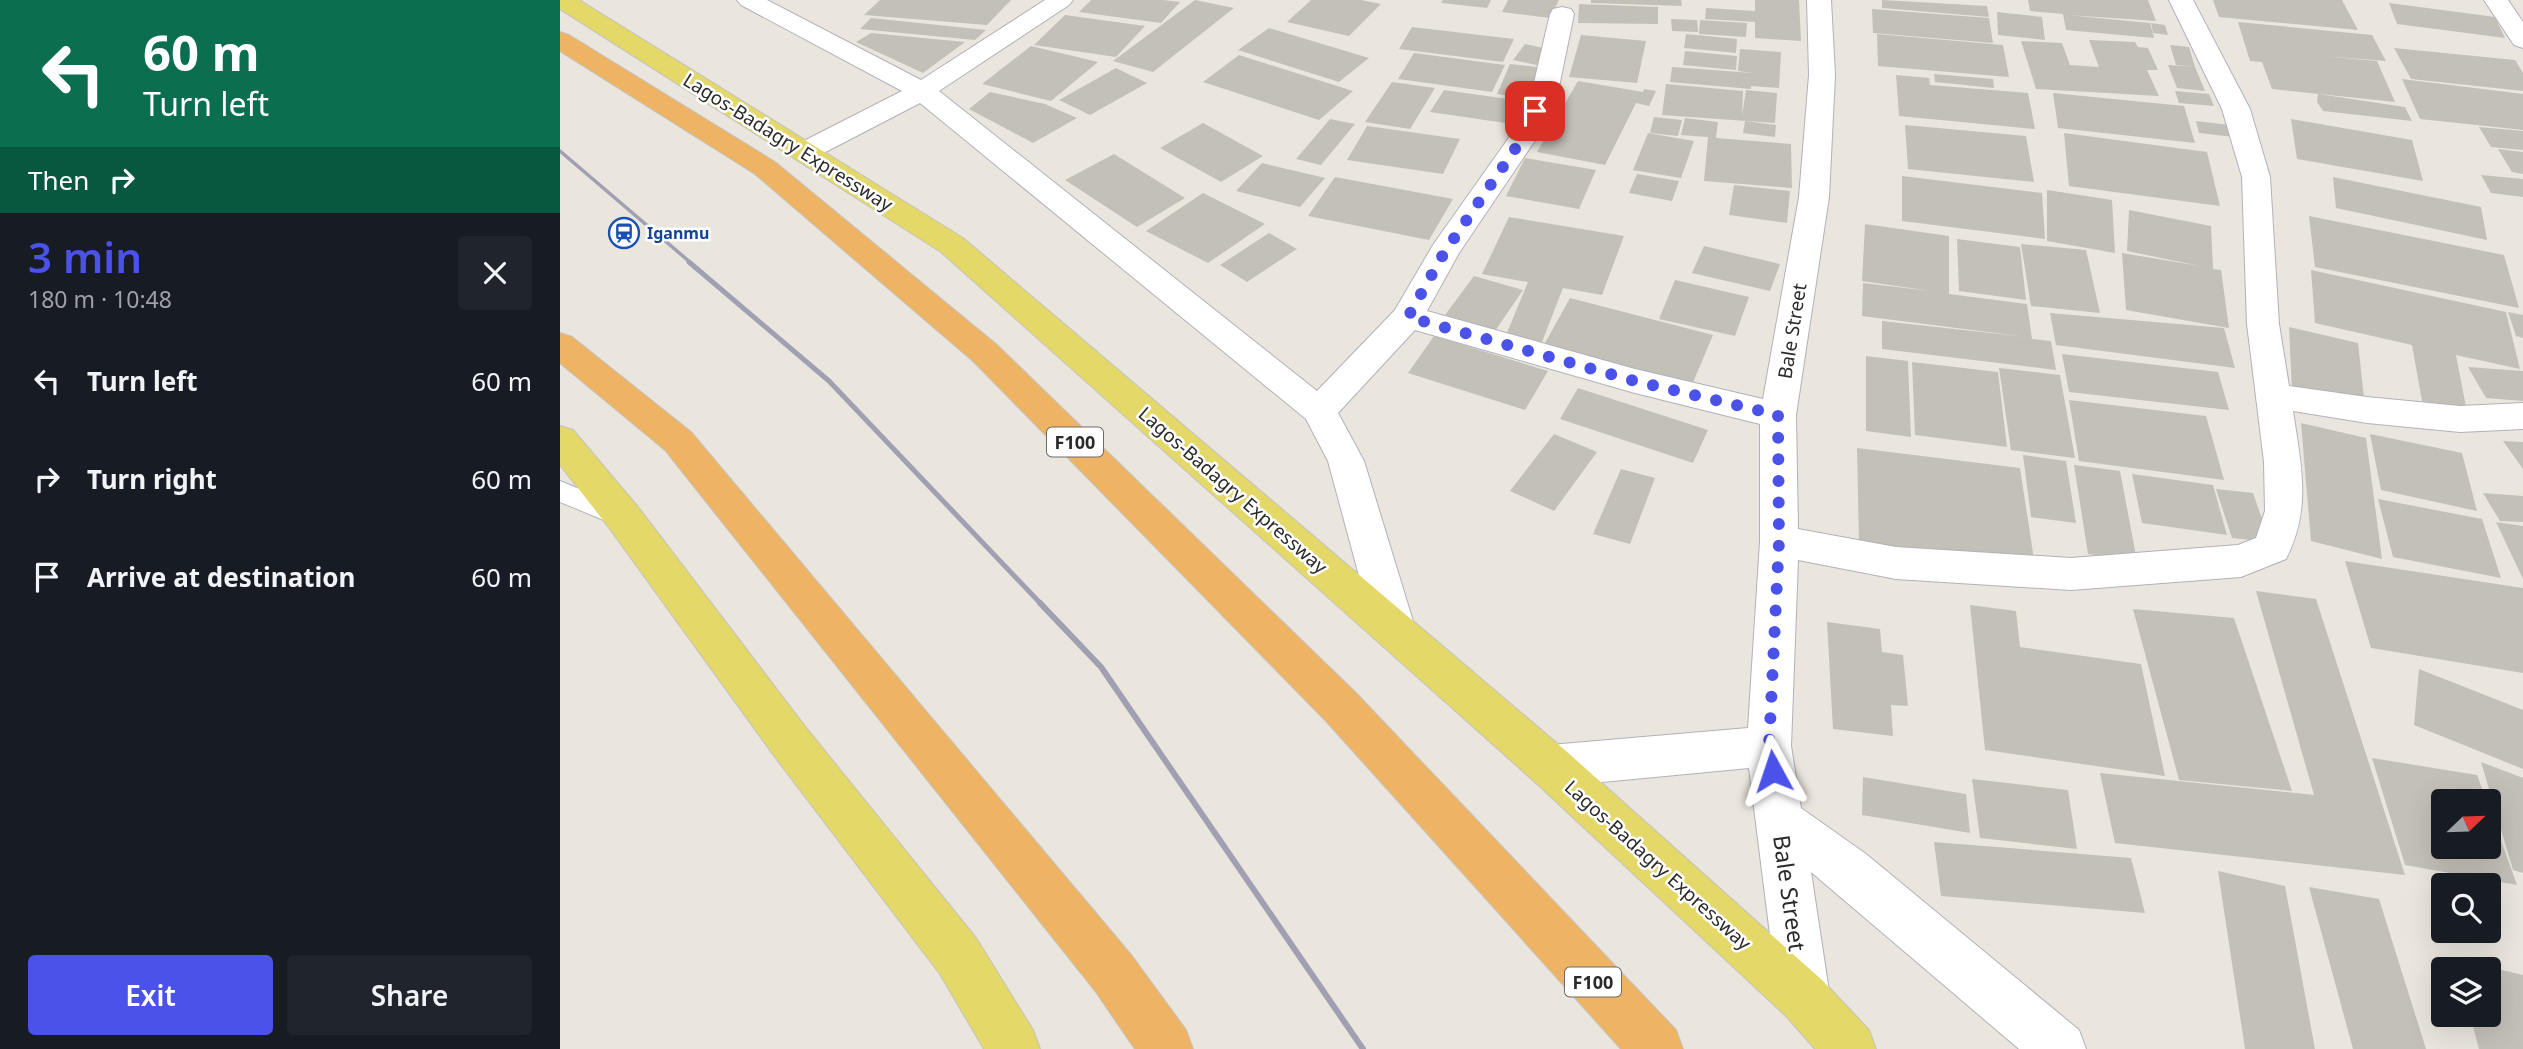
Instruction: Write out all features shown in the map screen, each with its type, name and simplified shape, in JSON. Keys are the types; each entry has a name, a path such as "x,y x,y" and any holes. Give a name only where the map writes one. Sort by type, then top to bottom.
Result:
{"highway":[{"name":"Lagos-Badagry Expressway","path":"560,40 765,168 985,353 1340,707 1657,1049"},
{"path":"560,345 678,441 1114,974 1167,1049"}],"main road":[{"name":"Lagos-Badagry Expressway","path":"562,0 952,245 1550,765 1804,998 1850,1049"},
{"path":"560,439 624,519 791,743 958,956 1014,1049"}],"street":[{"path":"749,0 922,91 1319,411 1346,461 1395,631"},
{"path":"804,152 922,91 1061,0"},
{"name":"Bale Street","path":"1804,998 1769,746 1779,541 1778,415 1814,197 1822,75 1819,0"},
{"path":"1779,541 1896,563 2071,573 2241,561 2272,548 2284,511 2275,396 2263,324 2256,177 2236,109 2181,0"},
{"path":"2496,0 2523,40"},
{"path":"1319,411 1408,317 1444,253 1524,136 1546,87 1562,14"},
{"path":"1408,317 1635,381 1778,415"},
{"path":"2275,396 2367,410 2460,419 2523,416"},
{"path":"1550,765 1769,746"},
{"path":"1780,821 1849,871 2060,1049"}],"lane":[{"path":"560,491 624,519"}],"building":[{"path":"880,0 1011,0 987,25 864,15"},
{"path":"1091,0 1180,2 1161,23 1079,12"},
{"path":"1195,0 1234,8 1153,72 1113,61"},
{"path":"1311,0 1361,0 1381,4 1349,36 1287,22"},
{"path":"1443,0 1491,0 1487,8 1441,3"},
{"path":"1508,0 1559,0 1550,18 1502,12"},
{"path":"1591,0 1681,0 1682,6 1591,3"},
{"path":"1755,0 1799,0 1801,41 1755,38 1755,22 1705,19 1706,8 1755,11"},
{"path":"1882,0 1987,6 1989,17 1882,8"},
{"path":"2028,0 2148,0 2156,21 2067,15 2150,23 2154,38 2066,30 2063,14 2030,11"},
{"path":"2213,0 2342,0 2358,30 2219,17"},
{"path":"2389,3 2495,17 2505,38 2397,24"},
{"path":"1579,4 1658,7 1658,24 1578,23"},
{"path":"1872,9 1989,18 1993,43 1873,33"},
{"path":"1997,12 2042,17 2045,40 1998,35"},
{"path":"1065,15 1145,26 1116,57 1034,45"},
{"path":"871,18 986,30 975,40 860,29"},
{"path":"1671,19 1697,20 1698,32 1672,31"},
{"path":"1700,20 1747,23 1746,37 1699,34"},
{"path":"2238,22 2372,35 2386,61 2322,56 2377,61 2395,102 2272,89 2262,62 2250,61"},
{"path":"2151,23 2165,25 2168,35 2153,33"},
{"path":"1412,27 1514,39 1503,62 1399,49"},
{"path":"1269,28 1369,58 1339,82 1238,50"},
{"path":"871,33 965,42 923,73 856,42"},
{"path":"1686,34 1737,39 1736,53 1684,48"},
{"path":"1877,34 2003,45 2009,77 1878,66"},
{"path":"1581,35 1646,41 1637,83 1569,77"},
{"path":"2089,40 2135,42 2138,47 2148,48 2158,70 2147,70 2159,96 2036,89 2021,41 2062,43 2070,65 2099,67"},
{"path":"1525,44 1548,49 1537,65 1513,60"},
{"path":"2170,45 2189,47 2195,67 2176,65"},
{"path":"1031,46 1098,62 1051,101 982,84"},
{"path":"2394,48 2515,60 2523,73 2523,91 2411,79"},
{"path":"1740,49 1781,52 1779,88 1751,86 1751,89 1670,82 1672,67 1753,73 1738,71"},
{"path":"1685,51 1737,56 1736,70 1683,65"},
{"path":"1414,53 1505,65 1492,92 1398,79"},
{"path":"1239,55 1353,91 1319,120 1203,82"},
{"path":"1510,64 1545,68 1533,99 1497,94"},
{"path":"2168,65 2195,67 2205,91 2177,88"},
{"path":"1116,68 1147,83 1090,115 1059,100"},
{"path":"1934,74 1993,79 1994,88 1935,82"},
{"path":"1896,75 1929,78 1930,85 2028,93 2035,129 1899,116"},
{"path":"2402,79 2523,94 2523,130 2420,119"},
{"path":"1578,81 1643,92 1644,89 1656,91 1649,106 1636,103 1605,165 1537,152"},
{"path":"1392,82 1435,88 1410,129 1365,122"},
{"path":"1666,84 1743,91 1742,116 1746,90 1777,93 1775,123 1662,115"},
{"path":"1444,90 1537,103 1526,126 1430,112"},
{"path":"2175,91 2209,94 2214,106 2179,103"},
{"path":"990,92 1045,104 1077,118 1033,143 969,109"},
{"path":"2053,93 2184,106 2195,143 2058,128"},
{"path":"2318,94 2405,107 2412,121 2323,111 2317,102"},
{"path":"1654,117 1682,120 1678,136 1650,133"},
{"path":"1685,118 1718,122 1716,138 1791,144 1792,188 1704,181 1708,137 1681,135"},
{"path":"1330,119 1355,124 1321,165 1296,159"},
{"path":"2291,119 2412,140 2423,181 2297,159"},
{"path":"1745,121 1776,125 1775,137 1743,133"},
{"path":"2196,121 2230,125 2234,137 2199,133"},
{"path":"1203,123 1263,156 1221,182 1160,148"},
{"path":"1905,125 2026,136 2034,182 1908,169"},
{"path":"1367,126 1460,139 1443,174 1347,160"},
{"path":"2479,127 2523,131 2523,150 2491,147"},
{"path":"1648,133 1694,141 1681,178 1633,170"},
{"path":"2064,133 2207,152 2220,206 2069,186"},
{"path":"2498,149 2523,152 2523,174 2512,172"},
{"path":"1114,154 1185,198 1137,227 1065,180"},
{"path":"1525,158 1596,170 1579,209 1506,196"},
{"path":"1262,163 1325,178 1300,207 1236,191"},
{"path":"1637,174 1679,181 1672,201 1629,193"},
{"path":"2481,175 2523,179 2523,197 2491,193"},
{"path":"1902,176 2042,193 2045,239 1902,221"},
{"path":"1335,177 1453,199 1429,240 1308,216"},
{"path":"2333,177 2481,207 2487,240 2336,208"},
{"path":"1734,185 1790,191 1787,223 1729,215"},
{"path":"2047,190 2112,200 2115,253 2047,241"},
{"path":"1203,193 1265,224 1208,263 1146,231"},
{"path":"2129,210 2211,226 2213,269 2221,270 2229,328 2126,310 2122,253 2200,266 2127,251"},
{"path":"2309,216 2504,255 2519,308 2315,267"},
{"path":"1509,217 1624,236 1602,295 1563,288 1542,342 1506,335 1528,282 1482,274"},
{"path":"1865,224 1949,236 1949,294 2027,304 2032,339 2051,341 2056,370 1882,349 1882,321 2027,337 1862,316 1863,283 1931,291 1862,281"},
{"path":"1269,233 1297,249 1247,282 1220,265"},
{"path":"1957,239 2020,247 2026,300 1959,291"},
{"path":"2021,244 2086,250 2100,313 2031,306"},
{"path":"1704,246 1780,264 1770,291 1692,273"},
{"path":"2311,270 2506,312 2520,369 2456,355 2467,412 2422,401 2412,345 2315,323"},
{"path":"1474,276 1523,290 1495,331 1445,315"},
{"path":"1675,280 1749,297 1735,336 1659,319"},
{"path":"1570,298 1713,335 1689,392 1540,352"},
{"path":"2508,312 2523,315 2523,338 2516,336"},
{"path":"2050,313 2224,328 2235,368 2056,345"},
{"path":"2289,327 2358,343 2365,407 2292,390"},
{"path":"1434,336 1548,371 1525,410 1408,373"},
{"path":"2062,354 2218,372 2229,410 2069,392"},
{"path":"1866,356 1908,361 1911,437 1866,431"},
{"path":"1912,362 1998,372 2007,447 1915,435"},
{"path":"2468,367 2523,371 2523,401 2486,398"},
{"path":"1999,368 2060,375 2075,458 2011,450"},
{"path":"1578,388 1708,430 1693,463 1560,419"},
{"path":"2069,400 2206,416 2224,480 2079,461"},
{"path":"2301,423 2366,438 2382,559 2311,541"},
{"path":"1554,434 1597,452 1554,511 1510,491"},
{"path":"2370,434 2462,453 2477,511 2381,490"},
{"path":"2503,441 2523,442 2523,469"},
{"path":"1857,448 2020,468 2035,566 1859,544"},
{"path":"2023,455 2066,461 2076,523 2031,517"},
{"path":"2074,465 2120,471 2137,561 2088,554"},
{"path":"1621,469 1655,478 1630,544 1593,534"},
{"path":"2132,474 2213,485 2227,535 2142,523"},
{"path":"2216,489 2253,493 2270,542 2232,538"},
{"path":"2483,493 2523,496 2523,522 2500,521"},
{"path":"2378,499 2482,519 2501,578 2393,557"},
{"path":"2496,522 2523,526 2523,579"},
{"path":"2345,561 2523,588 2523,673 2371,648"},
{"path":"2256,591 2316,599 2405,875 2115,843 2100,773 2314,795"},
{"path":"1970,605 2016,611 2020,647 2141,664 2165,776 1985,750"},
{"path":"2133,609 2234,618 2292,791 2179,780"},
{"path":"1827,622 1880,629 1882,652 1903,655 1908,706 1891,705 1893,736 1833,729"},
{"path":"2419,669 2523,710 2523,769 2414,725"},
{"path":"2372,758 2477,775 2482,789 2431,789 2431,859 2501,859 2501,840 2517,885 2501,882 2501,873 2450,873 2405,865"},
{"path":"2481,762 2523,778 2523,873 2513,870 2501,830 2501,789 2489,789"},
{"path":"1863,777 1966,794 1970,833 1862,815"},
{"path":"1972,779 2068,790 2077,849 1980,838"},
{"path":"1934,842 2131,858 2145,913 1941,896"},
{"path":"2218,871 2285,886 2315,1049 2245,1049"},
{"path":"2309,887 2379,899 2426,1049 2353,1049"},
{"path":"2501,970 2523,975 2523,1049 2479,1049 2473,1027 2501,1027"}],"railway":[{"path":"560,151 691,263"},
{"path":"689,262 829,381 1042,605"},
{"path":"1040,603 1101,667 1363,1049"}],"place":[{"name":"Iganmu","path":"624,233"}],"route":[{"path":"1535,111 1524,136 1444,253 1408,317 1635,381 1778,415 1779,541 1769,746 1773,771"}]}
